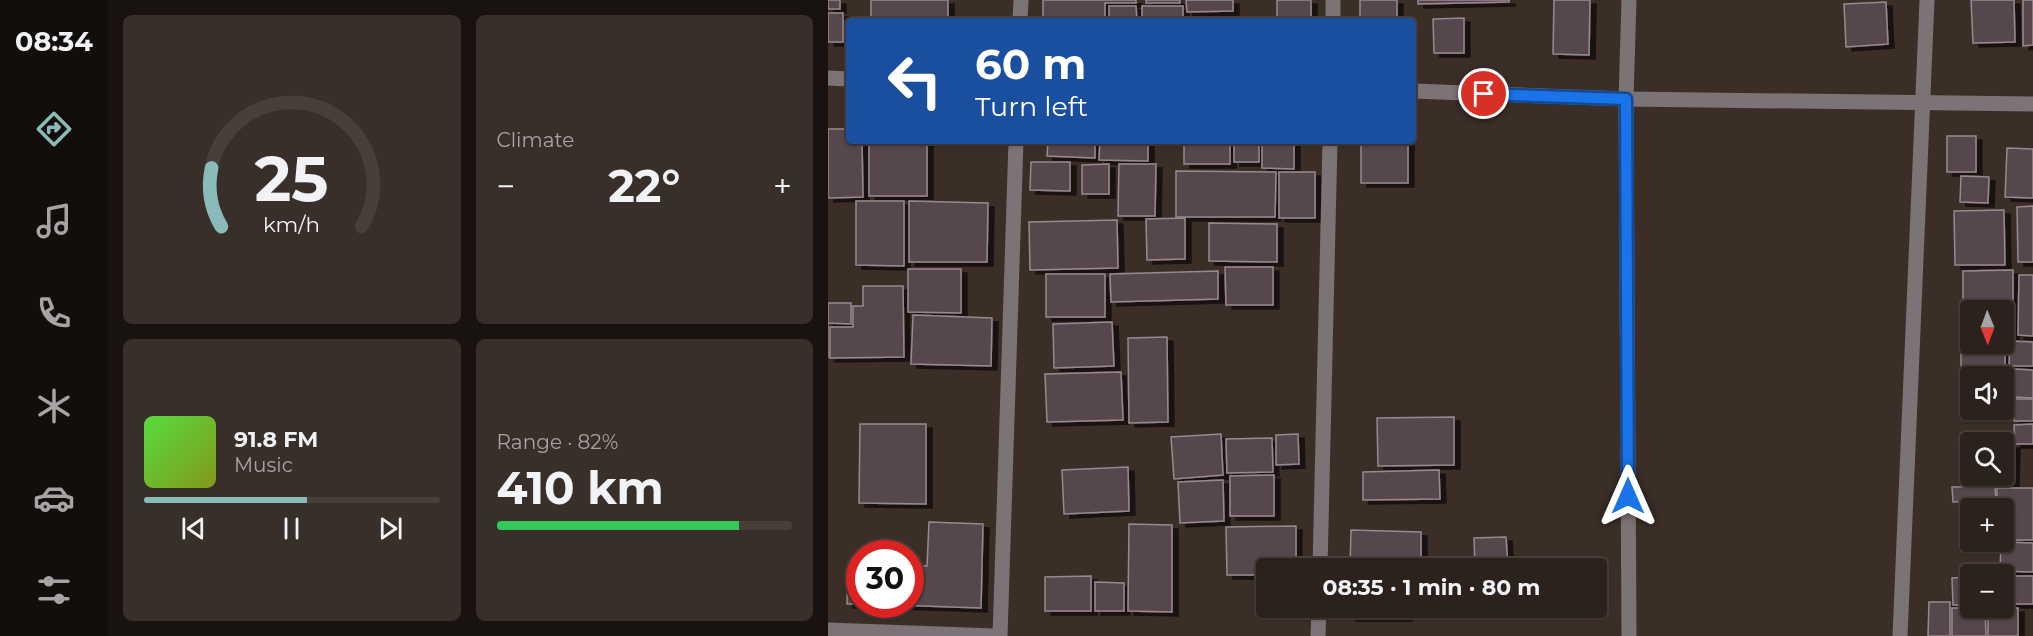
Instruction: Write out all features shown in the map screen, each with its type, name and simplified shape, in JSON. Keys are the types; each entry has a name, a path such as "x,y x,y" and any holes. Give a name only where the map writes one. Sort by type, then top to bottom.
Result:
{"street":[{"path":"1020,18 1021,0"},
{"path":"1333,0 1333,18"},
{"path":"1629,0 1626,99 1629,636"},
{"path":"1900,636 1927,0"},
{"path":"828,78 846,79"},
{"path":"1416,91 1626,99 2033,104"},
{"path":"1000,636 1016,144"},
{"path":"1320,558 1330,144"},
{"path":"1318,618 1318,636"},
{"path":"828,630 994,636"}],"building":[{"path":"828,0 840,0 840,9 828,9"},
{"path":"871,0 948,0 948,18 871,18"},
{"path":"1043,0 1136,0 1136,3 1105,3 1105,18 1043,18"},
{"path":"1146,0 1180,0 1180,3 1146,3"},
{"path":"1186,0 1233,0 1233,11 1187,12"},
{"path":"1277,0 1311,0 1311,18 1277,18"},
{"path":"1360,0 1397,0 1397,18 1360,18"},
{"path":"1418,0 1509,0 1509,2 1418,4"},
{"path":"1554,0 1590,0 1589,55 1553,54"},
{"path":"1971,0 2014,0 2015,42 1973,43"},
{"path":"2023,0 2033,0 2033,45 2023,46"},
{"path":"1886,2 1888,44 1846,47 1844,4"},
{"path":"1109,6 1136,6 1137,18 1109,18"},
{"path":"1142,6 1183,6 1183,18 1142,18"},
{"path":"828,13 843,13 843,42 828,42"},
{"path":"1464,18 1464,53 1434,53 1433,19"},
{"path":"828,129 846,129 846,144 862,144 863,197 828,198"},
{"path":"1947,136 1976,136 1976,172 1947,172"},
{"path":"869,144 927,144 927,196 869,196"},
{"path":"1048,144 1095,144 1095,158 1047,156"},
{"path":"1100,144 1148,144 1148,161 1099,160"},
{"path":"1184,144 1230,144 1230,164 1184,164"},
{"path":"1234,144 1259,144 1259,162 1234,162"},
{"path":"1262,144 1294,144 1294,169 1262,168"},
{"path":"1361,144 1408,144 1408,183 1361,183"},
{"path":"2007,148 2033,149 2033,198 2005,197"},
{"path":"1031,162 1070,162 1070,191 1030,190"},
{"path":"1109,164 1109,194 1082,194 1082,165"},
{"path":"1119,164 1156,164 1155,216 1118,216"},
{"path":"1176,171 1276,172 1275,217 1176,217"},
{"path":"1279,172 1315,172 1315,218 1279,218"},
{"path":"1961,176 1989,177 1988,203 1960,202"},
{"path":"856,201 904,201 904,266 856,265"},
{"path":"909,201 988,203 987,262 909,262"},
{"path":"2033,206 2033,262 2018,262 2017,207"},
{"path":"2004,210 2005,265 1955,265 1954,211"},
{"path":"1185,218 1185,259 1147,260 1146,219"},
{"path":"1117,220 1118,268 1030,270 1029,222"},
{"path":"1209,223 1277,224 1277,262 1209,261"},
{"path":"1225,267 1273,267 1273,305 1226,305"},
{"path":"908,269 961,269 961,313 908,312"},
{"path":"2013,270 2013,300 1963,300 1963,271"},
{"path":"1218,271 1218,299 1111,302 1110,274"},
{"path":"1046,274 1105,274 1105,317 1046,317"},
{"path":"2019,275 2033,275 2033,336 2018,335"},
{"path":"863,286 903,286 904,357 830,358 830,327 853,327 853,306 863,306"},
{"path":"828,303 851,303 851,324 828,323"},
{"path":"913,315 992,318 991,366 911,364"},
{"path":"1112,322 1114,366 1054,368 1053,324"},
{"path":"1167,337 1168,422 1129,423 1128,338"},
{"path":"2014,341 2033,342 2033,366 2009,366 2009,354 2014,354"},
{"path":"1961,354 2005,354 2005,366 1961,366"},
{"path":"2014,369 2033,370 2033,398 2014,397"},
{"path":"1121,372 1123,420 1047,422 1045,374"},
{"path":"2014,399 2033,399 2033,421 2014,420"},
{"path":"1454,417 1454,465 1378,466 1377,418"},
{"path":"860,424 926,424 926,504 859,503"},
{"path":"2033,424 2033,444 2015,444 2014,425"},
{"path":"1221,434 1223,475 1174,479 1171,437"},
{"path":"1298,434 1299,464 1276,465 1276,435"},
{"path":"1272,438 1273,472 1227,473 1226,439"},
{"path":"1128,467 1129,511 1064,514 1062,470"},
{"path":"1439,470 1440,499 1363,500 1363,472"},
{"path":"1274,475 1274,516 1230,516 1230,476"},
{"path":"1223,480 1224,521 1180,523 1178,482"},
{"path":"1995,486 1996,498 1960,498 1960,502 1953,502 1952,487"},
{"path":"1997,488 2033,488 2033,540 2014,540 2014,498 1997,498"},
{"path":"929,522 983,524 981,608 924,606 924,566 927,566"},
{"path":"1129,524 1172,525 1172,612 1128,611"},
{"path":"1296,526 1296,558 1256,558 1256,575 1227,575 1226,527"},
{"path":"1351,530 1421,532 1421,558 1350,558"},
{"path":"1506,537 1507,558 1475,558 1474,538"},
{"path":"2014,542 2033,543 2033,572 2014,571 2014,564 2000,564 2001,552 2014,552"},
{"path":"1091,576 1091,611 1045,611 1045,577"},
{"path":"2014,576 2033,576 2033,604 2014,604"},
{"path":"1952,578 1960,578 1960,605 1953,605"},
{"path":"1095,582 1124,583 1124,611 1095,611"},
{"path":"1929,602 1950,602 1950,636 1928,636"},
{"path":"1952,608 1960,608 1960,618 1985,618 1986,636 1952,636"},
{"path":"2014,608 2018,608 2018,636 1988,636 1988,618 2014,618"}],"route":[{"path":"1484,94 1626,99 1628,496"}]}
